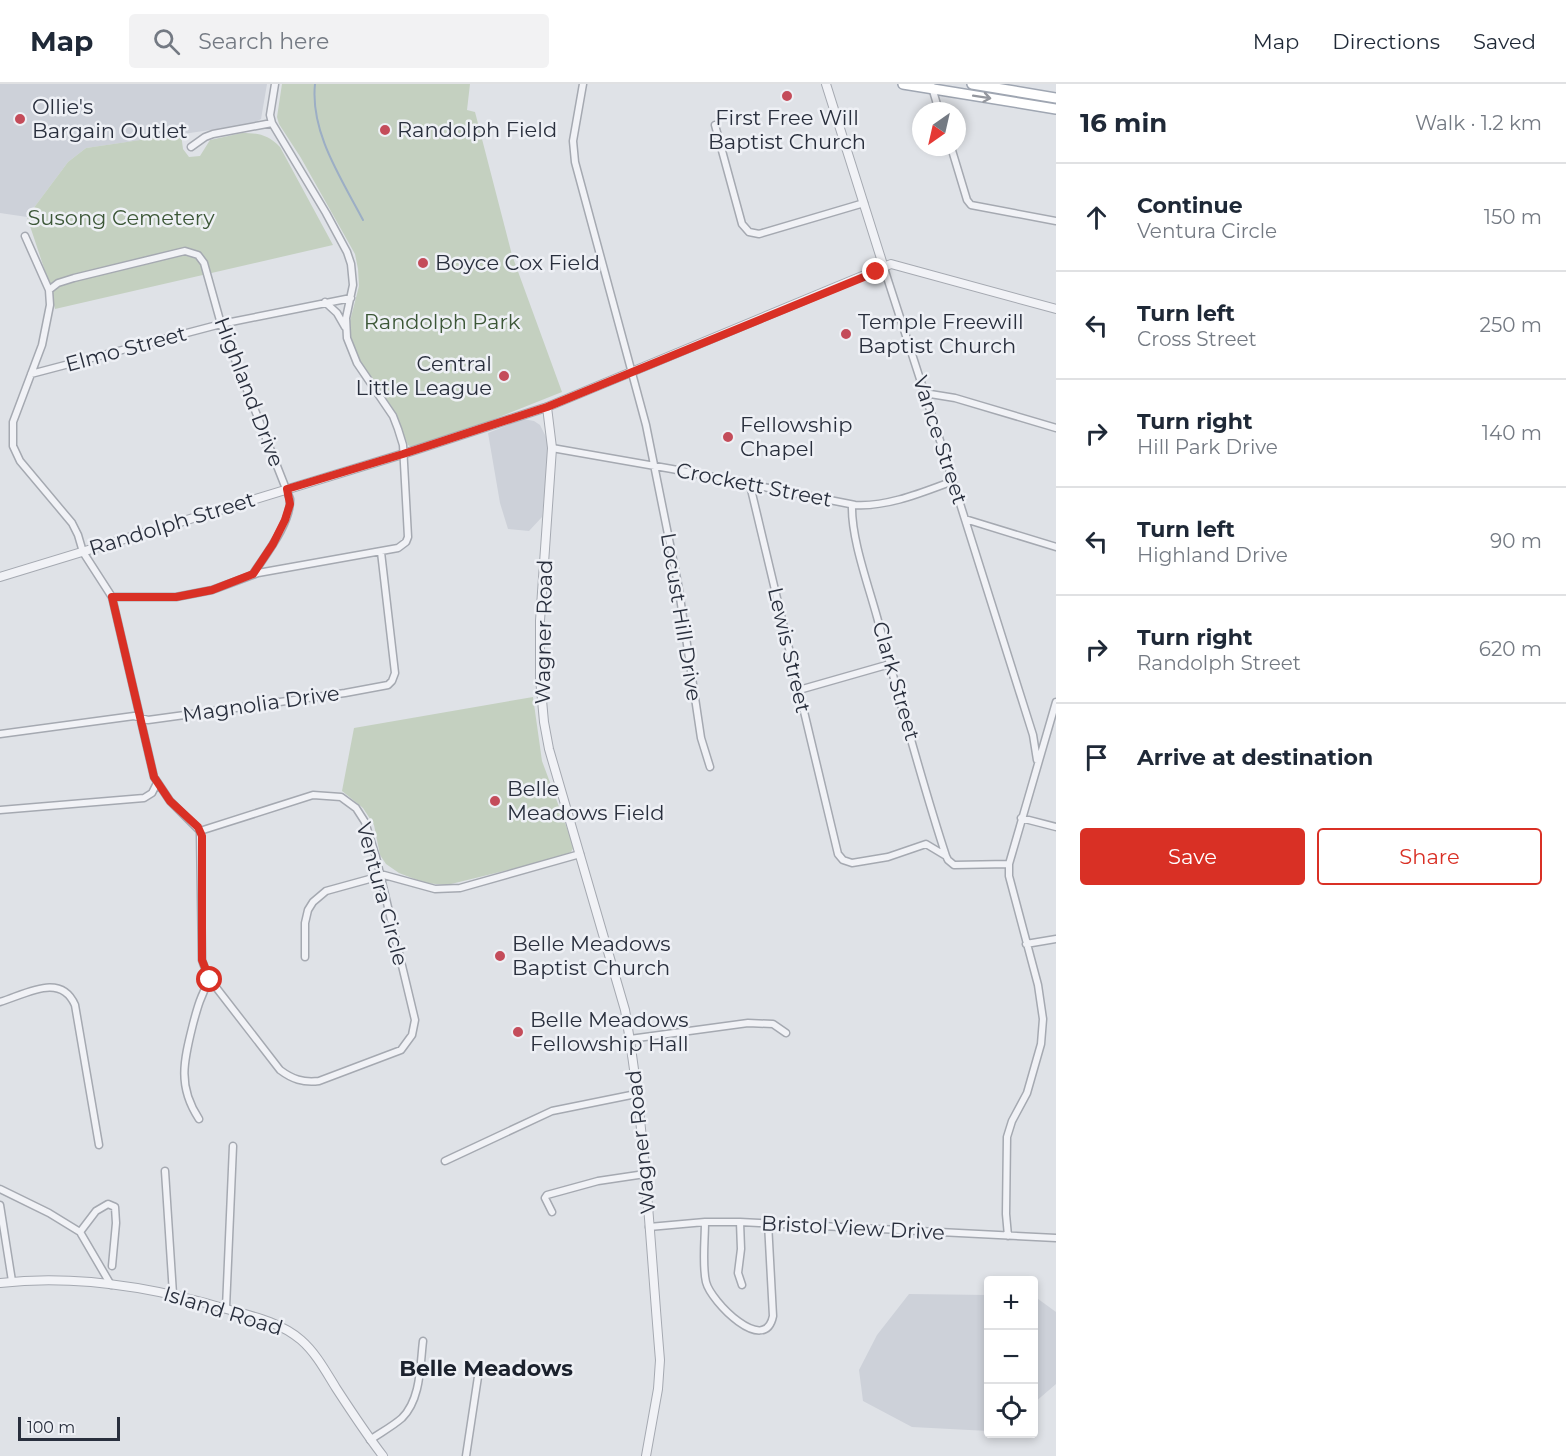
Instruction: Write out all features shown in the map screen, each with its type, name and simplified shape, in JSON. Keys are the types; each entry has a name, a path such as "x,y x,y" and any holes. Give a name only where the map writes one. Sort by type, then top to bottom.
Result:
{"main road":[{"path":"903,84 1056,109"},
{"path":"972,84 1056,98"}],"street":[{"path":"275,84 270,115 272,123 306,177 347,252 353,275 346,328"},
{"name":"Locust Hill Drive","path":"583,84 573,141 575,162 646,425 678,584 701,738 710,767"},
{"name":"Vance Street","path":"826,84 1033,735 1038,763"},
{"path":"192,147 213,134 272,123"},
{"path":"715,125 742,224 749,232 759,234 775,230 864,203"},
{"path":"954,156 967,200 971,206 1056,221"},
{"path":"25,236 49,290 50,305 46,328 13,422 13,446 20,461 72,522 83,552 112,597 149,762 157,783 170,801 200,831"},
{"name":"Highland Drive","path":"49,290 58,283 74,278 185,251 202,258 221,324 287,489 290,504 273,544 253,574"},
{"name":"Randolph Street","path":"0,577 403,454 547,407 891,264 1056,309"},
{"name":"Elmo Street","path":"31,374 221,324 351,298"},
{"path":"112,597 176,597 212,590 253,574 381,552 398,548 406,542 408,537 403,454 393,416 357,363 350,349 346,328 337,313 325,302"},
{"path":"924,393 955,398 1056,428"},
{"name":"Wagner Road","path":"547,407 552,448 540,621 541,695 549,749 625,1010 630,1040 645,1174 660,1369 646,1456"},
{"name":"Crockett Street","path":"552,448 852,505 889,502 953,481"},
{"name":"Lewis Street","path":"750,485 838,854 847,862 852,863 888,857 920,844 934,848 946,856 950,863 959,866 1009,864"},
{"name":"Clark Street","path":"852,505 852,519 890,664 929,805 946,856"},
{"path":"965,519 1056,547"},
{"name":"Magnolia Drive","path":"0,734 134,717 148,720 388,685 395,673 381,552"},
{"path":"799,690 890,664"},
{"path":"1008,1236 1006,1214 1009,1129 1027,1093 1043,1031 1041,1004 1009,876 1009,864 1056,702"},
{"path":"0,810 144,798 152,793 157,783"},
{"name":"Ventura Circle","path":"335,795 350,802 361,814 380,877 415,1016 412,1035 401,1050 319,1081 308,1082 295,1079 280,1070 210,980 202,960 200,831 305,796 335,795"},
{"path":"1022,818 1056,827"},
{"path":"305,957 306,917 313,902 326,891 389,876 435,889 451,889 580,854"},
{"path":"1026,944 1056,939"},
{"path":"200,1119 190,1106 186,1092 184,1064 201,996 210,980"},
{"path":"0,1002 49,987 63,989 73,999 99,1145"},
{"path":"630,1040 748,1023 773,1024 786,1033"},
{"path":"445,1161 552,1112 636,1094"},
{"path":"226,1308 233,1146"},
{"path":"165,1171 173,1294"},
{"path":"552,1212 544,1198 547,1195 598,1181 645,1174"},
{"path":"0,1189 49,1213 80,1232 111,1285"},
{"path":"80,1232 96,1211 108,1204 112,1205 116,1210 111,1266"},
{"path":"0,1205 12,1281"},
{"path":"705,1222 706,1281 710,1292 722,1308 747,1328 758,1331 766,1329 773,1316 768,1223"},
{"name":"Bristol View Drive","path":"649,1227 705,1222 740,1222 1056,1238"},
{"path":"740,1222 741,1249 738,1273 742,1285"},
{"name":"Island Road","path":"0,1283 56,1281 111,1285 173,1294 277,1324 301,1339 315,1355 382,1456"},
{"path":"370,1440 400,1420 412,1403 420,1372 423,1341"},
{"path":"466,1456 479,1370"}],"shaded area":[{"path":"0,84 267,84 261,119 252,124 86,148 68,162 27,217 0,213"},
{"path":"523,419 540,425 549,443 542,517 529,531 508,529 500,503 488,433"},
{"path":"909,1294 984,1295 984,1431 912,1427 863,1401 859,1370 877,1335"},
{"path":"1038,1299 1056,1312 1056,1384 1038,1400"}],"green space":[{"name":"Randolph Park","path":"282,84 470,84 467,110 475,112 512,255 562,392 474,427 411,447 408,445 392,407 360,362 351,337 350,321 359,286 355,254 301,158 279,124 277,117"},
{"name":"Susong Cemetery","path":"242,133 263,135 280,147 333,245 55,309 27,217 68,162 86,148 181,134 183,149 189,157 200,156 210,140"},
{"path":"533,697 542,761 574,847 571,852 557,858 447,885 425,883 399,873 386,864 380,855 374,825 363,808 342,791 354,728"}],"waterway":[{"path":"315,84 317,120 322,137 363,220"}],"place":[{"name":"First Free Will Baptist Church","path":"787,96"},
{"name":"Ollie's Bargain Outlet","path":"20,119"},
{"name":"Randolph Field","path":"385,130"},
{"name":"Boyce Cox Field","path":"423,263"},
{"name":"Temple Freewill Baptist Church","path":"846,334"},
{"name":"Central Little League","path":"504,376"},
{"name":"Fellowship Chapel","path":"728,437"},
{"name":"Belle Meadows Field","path":"495,801"},
{"name":"Belle Meadows Baptist Church","path":"500,956"},
{"name":"Belle Meadows Fellowship Hall","path":"518,1032"}],"district":[{"name":"Belle Meadows","path":"486,1368"}],"route":[{"path":"210,980 202,960 202,836 198,827 170,801 154,777 112,597 176,597 225,586 253,574 273,544 290,504 287,489 547,407 632,370 702,344 876,272"}]}
